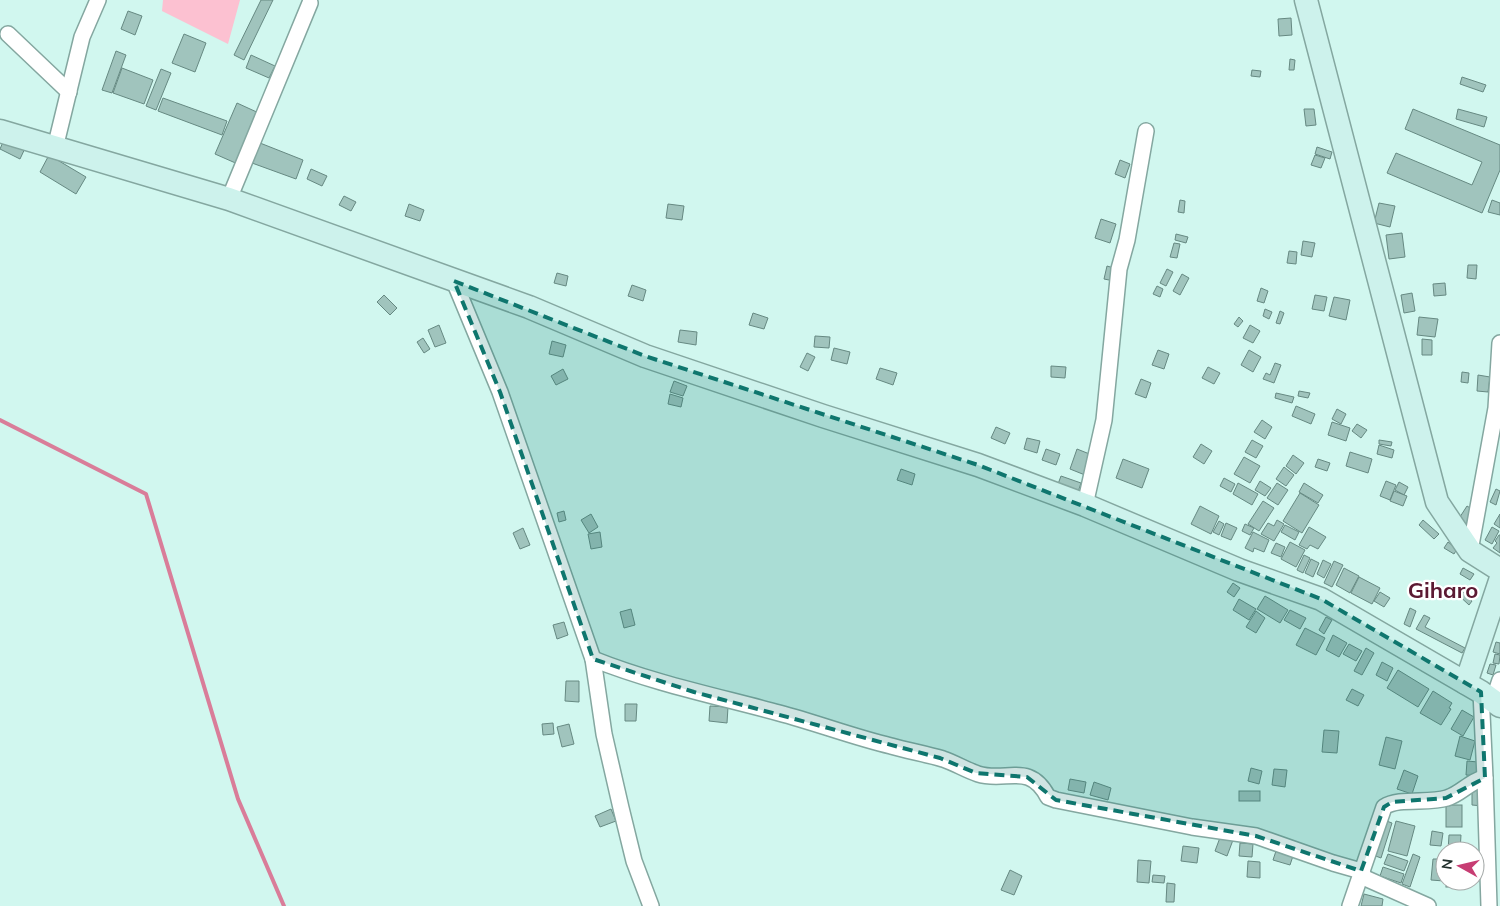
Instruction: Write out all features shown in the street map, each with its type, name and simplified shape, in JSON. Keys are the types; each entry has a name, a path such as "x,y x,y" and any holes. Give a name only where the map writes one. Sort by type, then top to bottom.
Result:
{"main road":[{"path":"1306,0 1437,502 1470,551 1500,570"},
{"path":"0,131 229,199 529,307 645,356 823,416 969,462 1085,505 1239,570 1321,599 1485,696 1500,582"}],"street":[{"path":"55,148 82,37 98,0"},
{"path":"229,199 310,3"},
{"path":"8,34 69,92"},
{"path":"1085,505 1104,420 1119,269 1127,240 1146,130"},
{"path":"454,281 500,392 593,659 604,734 620,808 634,861 651,906"},
{"path":"1470,551 1496,408 1500,343"},
{"path":"593,659 626,672 694,692 779,713 891,746 940,758 976,773 984,775 1015,774 1027,777 1043,788 1048,797 1056,800 1192,827 1256,836 1361,871 1365,878 1428,906"},
{"path":"1489,906 1485,696 1500,680"},
{"path":"1350,906 1384,807 1392,802 1446,798 1479,779 1486,778"}],"highlighted area":[{"path":"454,281 645,356 978,465 1321,599 1481,692 1485,778 1446,798 1392,802 1384,807 1361,871 1256,836 1056,800 1027,777 976,773 940,758 694,692 593,659 500,392"}],"shaded area":[{"path":"163,0 240,0 228,44 162,11"}],"building":[{"path":"261,0 273,0 244,60 234,55"},
{"path":"128,11 142,16 135,35 121,29"},
{"path":"1291,18 1292,35 1279,36 1278,19"},
{"path":"184,34 206,43 195,72 172,63"},
{"path":"116,51 126,55 112,93 102,90"},
{"path":"251,55 275,66 269,78 246,68"},
{"path":"1290,59 1295,60 1294,70 1289,70"},
{"path":"122,68 153,80 144,104 113,93"},
{"path":"161,69 171,73 156,110 146,106"},
{"path":"1252,70 1261,71 1260,77 1251,76"},
{"path":"1462,77 1486,85 1483,92 1460,84"},
{"path":"163,98 227,121 222,135 158,111"},
{"path":"237,103 261,114 240,165 215,154"},
{"path":"1304,109 1314,109 1316,125 1306,126"},
{"path":"1413,109 1500,145 1500,170 1482,213 1387,173 1396,153 1472,185 1482,162 1405,129"},
{"path":"1458,109 1487,117 1484,127 1456,119"},
{"path":"6,135 27,144 20,159 0,149"},
{"path":"260,143 303,160 296,179 252,163"},
{"path":"1317,147 1332,152 1330,159 1315,154"},
{"path":"49,155 86,177 76,194 40,172"},
{"path":"1315,155 1325,158 1321,168 1311,165"},
{"path":"1120,160 1130,164 1125,178 1115,174"},
{"path":"311,169 327,176 322,186 307,179"},
{"path":"344,196 356,202 351,211 339,205"},
{"path":"1180,200 1185,201 1184,213 1178,212"},
{"path":"1492,200 1500,203 1500,215 1488,212"},
{"path":"1379,203 1395,206 1390,227 1374,223"},
{"path":"409,204 424,210 420,221 405,216"},
{"path":"668,204 684,206 682,220 666,218"},
{"path":"1101,219 1116,224 1110,243 1095,238"},
{"path":"1402,233 1405,257 1389,259 1386,235"},
{"path":"1176,234 1188,237 1186,243 1175,240"},
{"path":"1303,241 1315,243 1312,257 1301,255"},
{"path":"1174,243 1180,244 1177,258 1170,257"},
{"path":"1289,251 1297,252 1296,264 1287,263"},
{"path":"1468,265 1477,265 1476,279 1467,278"},
{"path":"1107,266 1117,269 1114,281 1104,279"},
{"path":"1167,269 1173,272 1166,286 1160,283"},
{"path":"557,273 568,276 566,286 554,283"},
{"path":"1182,274 1189,278 1180,295 1173,291"},
{"path":"1445,283 1446,295 1434,296 1433,284"},
{"path":"632,285 646,290 643,301 628,296"},
{"path":"1157,286 1163,289 1160,297 1153,294"},
{"path":"1261,288 1268,291 1264,303 1257,301"},
{"path":"1412,293 1415,311 1404,313 1401,295"},
{"path":"384,295 397,308 390,315 377,302"},
{"path":"1315,295 1327,297 1324,311 1312,309"},
{"path":"1334,297 1350,300 1346,320 1329,316"},
{"path":"1265,309 1272,312 1269,319 1263,316"},
{"path":"1280,311 1284,313 1280,324 1276,323"},
{"path":"753,313 768,318 764,329 749,325"},
{"path":"1239,317 1243,321 1238,327 1234,324"},
{"path":"1419,317 1438,319 1435,337 1417,335"},
{"path":"439,325 446,343 435,347 428,330"},
{"path":"1250,325 1260,331 1253,343 1243,338"},
{"path":"680,330 697,332 696,345 678,342"},
{"path":"815,336 830,337 829,348 814,347"},
{"path":"423,338 430,349 424,353 417,342"},
{"path":"1422,339 1432,340 1432,355 1422,355"},
{"path":"552,341 566,345 563,357 549,354"},
{"path":"834,348 850,352 847,364 831,360"},
{"path":"1158,350 1169,354 1164,369 1152,365"},
{"path":"1249,350 1261,357 1253,372 1241,365"},
{"path":"807,353 815,357 808,371 800,367"},
{"path":"1275,363 1281,365 1274,383 1263,379 1266,373 1270,375"},
{"path":"1051,366 1066,367 1065,378 1051,377"},
{"path":"1208,367 1220,373 1214,384 1202,378"},
{"path":"880,368 897,373 893,385 876,379"},
{"path":"563,369 568,379 556,385 551,376"},
{"path":"1462,372 1469,373 1468,383 1461,382"},
{"path":"1478,375 1490,377 1488,392 1477,391"},
{"path":"1141,379 1151,383 1146,398 1135,394"},
{"path":"674,381 687,386 683,396 670,392"},
{"path":"1299,391 1310,393 1308,398 1298,396"},
{"path":"1276,393 1294,397 1292,403 1275,398"},
{"path":"670,394 683,398 681,407 668,404"},
{"path":"1296,406 1315,414 1311,424 1292,416"},
{"path":"1337,409 1346,414 1341,424 1332,419"},
{"path":"1262,420 1272,427 1265,439 1254,432"},
{"path":"1332,422 1350,428 1346,441 1328,435"},
{"path":"1357,424 1367,430 1361,438 1352,431"},
{"path":"996,427 1010,433 1005,444 991,438"},
{"path":"1027,438 1040,441 1037,453 1024,449"},
{"path":"1252,440 1263,446 1256,458 1245,452"},
{"path":"1379,440 1392,442 1391,446 1379,444"},
{"path":"1201,444 1212,451 1204,464 1193,457"},
{"path":"1379,445 1394,450 1392,458 1377,454"},
{"path":"1046,449 1060,454 1056,465 1042,460"},
{"path":"1077,449 1092,455 1085,475 1070,469"},
{"path":"1350,452 1372,459 1368,473 1346,466"},
{"path":"1293,455 1304,463 1296,474 1286,466"},
{"path":"1244,457 1260,466 1250,483 1234,474"},
{"path":"1123,459 1149,469 1142,488 1116,478"},
{"path":"1318,459 1330,463 1327,471 1315,467"},
{"path":"1284,467 1294,475 1286,486 1276,479"},
{"path":"901,469 915,474 912,485 897,480"},
{"path":"1061,476 1081,483 1078,492 1058,484"},
{"path":"1224,478 1235,484 1231,492 1220,486"},
{"path":"1260,481 1271,488 1265,496 1255,490"},
{"path":"1386,481 1396,485 1390,500 1380,496"},
{"path":"1399,482 1408,487 1404,495 1395,490"},
{"path":"1238,483 1258,494 1252,505 1233,494"},
{"path":"1277,483 1288,490 1278,505 1267,498"},
{"path":"1304,483 1323,495 1318,503 1299,492"},
{"path":"1496,489 1500,491 1496,505 1490,502"},
{"path":"1394,491 1407,496 1403,506 1390,501"},
{"path":"1300,493 1319,505 1302,533 1283,521"},
{"path":"1263,501 1274,508 1259,531 1248,524"},
{"path":"1200,506 1219,516 1211,534 1191,524"},
{"path":"1467,506 1475,511 1466,525 1458,520"},
{"path":"564,511 566,520 559,522 557,513"},
{"path":"591,514 598,527 589,533 581,520"},
{"path":"1500,514 1500,528 1494,524"},
{"path":"1277,520 1284,524 1274,541 1261,534 1268,523 1274,526"},
{"path":"1423,520 1439,534 1434,539 1419,525"},
{"path":"1219,521 1224,524 1219,535 1213,532"},
{"path":"1226,523 1237,528 1231,540 1221,536"},
{"path":"1245,524 1254,528 1250,535 1242,531"},
{"path":"1285,525 1299,532 1295,540 1281,532"},
{"path":"1309,527 1326,537 1318,549 1310,545 1307,549 1299,545"},
{"path":"1492,527 1499,531 1492,544 1485,540"},
{"path":"523,528 530,545 520,549 513,533"},
{"path":"600,532 602,547 591,549 588,534"},
{"path":"1253,532 1269,540 1264,552 1254,548 1253,552 1245,548"},
{"path":"1499,535 1500,553 1493,548 1497,543 1495,541"},
{"path":"1290,542 1305,550 1296,567 1281,559"},
{"path":"1448,542 1457,549 1454,554 1444,548"},
{"path":"1276,543 1285,547 1281,557 1271,553"},
{"path":"1304,555 1310,558 1303,573 1297,570"},
{"path":"1311,559 1319,563 1313,577 1305,573"},
{"path":"1323,560 1331,564 1324,578 1317,574"},
{"path":"1334,561 1343,565 1332,587 1324,583"},
{"path":"1344,568 1359,576 1350,593 1336,585"},
{"path":"1463,568 1474,574 1470,580 1460,574"},
{"path":"1359,577 1380,588 1372,604 1351,593"},
{"path":"1233,583 1240,588 1234,597 1227,592"},
{"path":"1458,587 1472,601 1469,605 1454,591"},
{"path":"1380,592 1390,598 1384,607 1374,601"},
{"path":"1265,596 1288,610 1280,623 1257,609"},
{"path":"1239,599 1256,609 1249,620 1233,610"},
{"path":"1410,608 1416,611 1410,627 1404,624"},
{"path":"631,609 635,625 624,628 620,612"},
{"path":"1290,610 1306,618 1300,629 1284,620"},
{"path":"1256,611 1265,618 1256,633 1246,627"},
{"path":"1424,615 1430,618 1425,627 1465,648 1462,653 1416,629"},
{"path":"1326,617 1332,620 1324,634 1319,630"},
{"path":"564,622 568,635 557,639 553,625"},
{"path":"1305,628 1325,638 1316,655 1296,645"},
{"path":"1333,635 1347,643 1339,657 1326,650"},
{"path":"1496,642 1500,643 1500,654 1493,652"},
{"path":"1349,644 1362,651 1356,661 1343,654"},
{"path":"1366,648 1374,653 1362,675 1354,671"},
{"path":"1495,654 1500,655 1499,664 1493,663"},
{"path":"1382,662 1393,668 1387,681 1376,675"},
{"path":"1490,664 1496,665 1493,675 1487,673"},
{"path":"1398,670 1429,689 1418,707 1387,688"},
{"path":"566,681 579,681 579,702 565,701"},
{"path":"1352,689 1364,695 1358,706 1346,700"},
{"path":"1433,691 1452,703 1449,708 1451,709 1441,725 1420,713"},
{"path":"625,704 637,704 636,721 625,721"},
{"path":"710,706 728,707 727,723 709,721"},
{"path":"1462,710 1474,717 1463,736 1451,729"},
{"path":"553,723 554,734 543,735 542,724"},
{"path":"569,724 574,744 562,747 557,727"},
{"path":"1324,730 1339,731 1337,753 1322,752"},
{"path":"1460,736 1475,741 1470,760 1455,756"},
{"path":"1386,737 1402,741 1395,769 1379,765"},
{"path":"1467,761 1478,762 1477,776 1466,775"},
{"path":"1251,768 1262,771 1259,784 1248,781"},
{"path":"1274,769 1287,770 1285,787 1272,785"},
{"path":"1404,770 1418,776 1412,794 1397,789"},
{"path":"1070,779 1086,782 1084,793 1068,790"},
{"path":"1094,782 1111,788 1108,800 1090,795"},
{"path":"1472,789 1483,790 1483,806 1472,805"},
{"path":"1239,791 1260,791 1260,801 1239,801"},
{"path":"1446,805 1462,805 1462,827 1446,827"},
{"path":"611,809 616,821 600,827 595,816"},
{"path":"1384,820 1392,823 1381,858 1373,855"},
{"path":"1396,821 1415,826 1407,856 1388,851"},
{"path":"1432,831 1443,833 1442,841 1435,841 1435,845 1430,845"},
{"path":"1221,835 1233,840 1227,856 1215,851"},
{"path":"1449,835 1461,835 1461,841 1449,841"},
{"path":"1240,843 1253,844 1252,857 1239,856"},
{"path":"1183,846 1199,848 1197,863 1181,861"},
{"path":"1276,851 1293,856 1290,865 1273,860"},
{"path":"1388,854 1408,861 1404,871 1384,864"},
{"path":"1413,854 1420,857 1410,887 1402,884"},
{"path":"1433,859 1435,859 1435,880 1431,880"},
{"path":"1138,860 1151,861 1149,883 1137,882"},
{"path":"1248,861 1260,862 1260,878 1247,877"},
{"path":"1383,867 1404,874 1401,883 1380,876"},
{"path":"1010,870 1022,876 1014,895 1001,890"},
{"path":"1153,875 1165,876 1164,883 1152,882"},
{"path":"1167,883 1175,884 1174,902 1166,902"},
{"path":"1364,894 1383,899 1382,906 1361,906"}],"waterway":[{"path":"0,420 146,494 238,799 284,906"}],"district":[{"name":"Giharo","path":"1443,590"}]}
